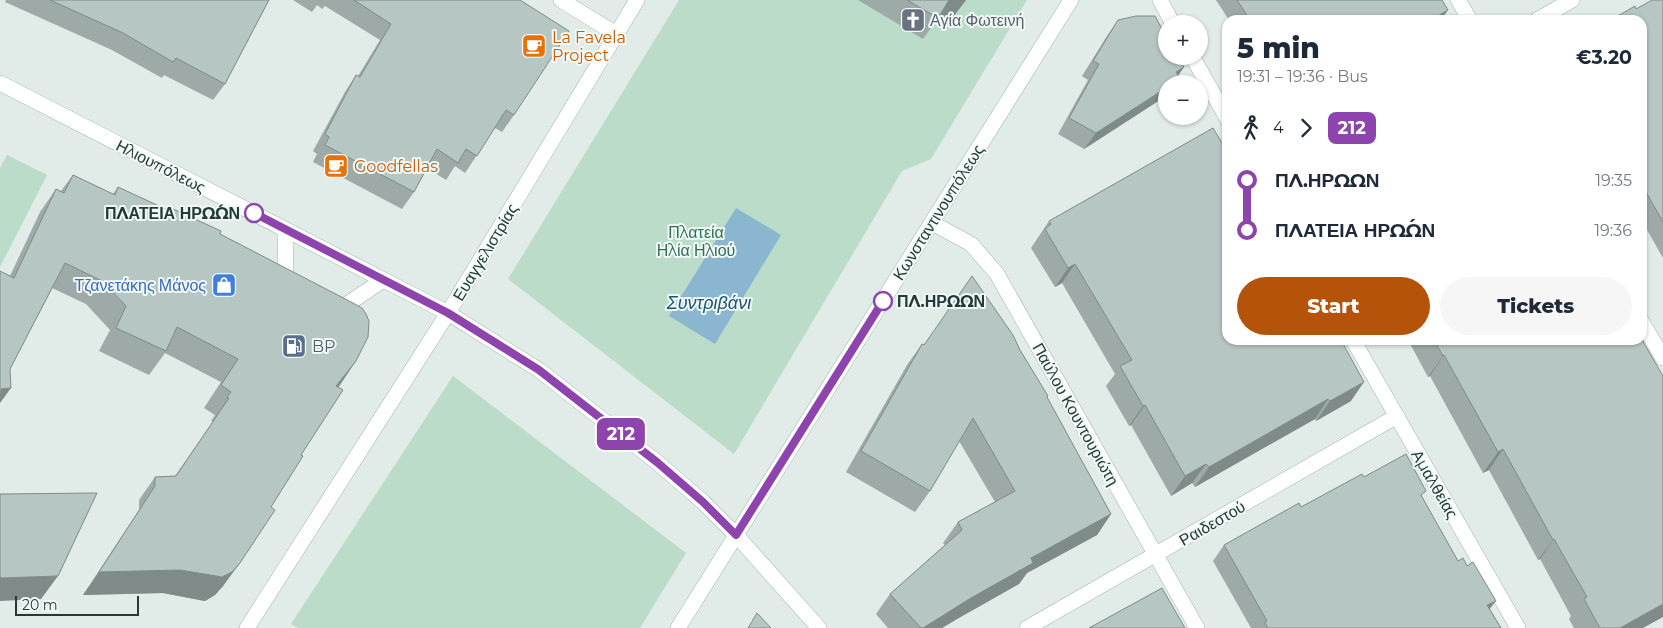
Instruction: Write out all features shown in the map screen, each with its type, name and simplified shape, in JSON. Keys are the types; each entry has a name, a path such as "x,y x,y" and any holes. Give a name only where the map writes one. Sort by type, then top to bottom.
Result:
{"street":[{"path":"561,0 616,34"},
{"name":"Ευαγγελιστρίας","path":"247,628 448,313 637,0"},
{"name":"Κωνσταντινουπόλεως","path":"678,628 1072,0"},
{"path":"1160,0 1168,15"},
{"path":"1458,0 1467,15"},
{"path":"1546,15 1572,0"},
{"path":"1197,65 1222,109"},
{"name":"Ηλιουπόλεως","path":"0,83 448,313 539,370 658,463 703,502 736,535 819,628"},
{"name":"Παύλου Κουντουριώτη","path":"932,223 971,244 997,274 1197,628"},
{"path":"285,230 286,279 343,306 383,280"},
{"path":"1647,331 1663,358"},
{"name":"Αμαλθείας","path":"1356,345 1518,628"},
{"name":"Ραιδεστού","path":"1027,628 1397,416"}],"green space":[{"name":"Πλατεία Ηλία Ηλιού","path":"679,0 1027,0 931,159 902,171 734,454 508,279"},
{"path":"7,155 47,175 0,267 0,168"},
{"path":"453,376 686,553 640,628 298,628 291,624"}],"water":[{"name":"Συντριβάνι","path":"736,208 781,235 715,344 669,316"}],"building":[{"path":"50,0 269,0 225,84 176,58 173,62 123,33"},
{"path":"354,0 520,0 569,31 514,115 506,110 477,156 466,149 458,163 437,149 414,192 325,145 329,137 325,134 356,75 360,77 391,24"},
{"path":"907,0 949,0 938,18"},
{"path":"1237,0 1442,0 1448,10 1440,15 1247,15"},
{"path":"1652,0 1663,0 1663,222 1647,194 1647,15 1620,15 1635,6 1636,9"},
{"path":"1136,16 1155,16 1158,21 1158,65 1183,65 1184,67 1176,72 1178,75 1158,75 1158,93 1096,133 1069,118 1099,64 1093,61 1118,20"},
{"path":"1213,128 1222,143 1222,345 1344,345 1364,382 1330,401 1328,399 1209,467 1206,464 1185,476 1145,405 1143,406 1120,366 1132,360 1075,264 1068,268 1045,229 1051,224 1049,221"},
{"path":"73,175 115,195 118,187 172,212 173,209 221,231 220,234 362,308 369,321 368,337 356,361 336,386 343,390 301,455 303,456 271,507 275,510 240,563 232,572 222,577 180,570 99,572 155,486 155,477 176,476 229,398 227,397 231,392 221,385 238,359 177,327 166,351 116,328 126,306 102,281 65,263 10,369 11,388 1,389 0,394 0,271 14,278 56,189 64,193"},
{"path":"972,276 1013,335 1111,514 1031,558 1033,563 921,628 890,594 962,530 958,522 1015,491 973,418 930,491 861,451 922,344 924,345"},
{"path":"1437,345 1645,345 1663,376 1663,604 1620,628 1600,628 1584,599 1587,597 1503,449 1498,452"},
{"path":"1406,454 1426,491 1421,495 1458,561 1463,558 1467,566 1473,562 1496,601 1487,605 1501,628 1268,628 1265,623 1267,621 1224,545 1299,503 1301,507 1362,474 1364,477"},
{"path":"97,493 58,576 0,578 0,494"},
{"path":"1162,588 1185,628 1089,628"},
{"path":"757,613 771,628 748,628"}],"bus line":[{"name":"212","path":"254,213 448,313 539,370 658,463 703,502 736,535 883,301"}],"place":[{"name":"Αγία Φωτεινή","path":"913,20"},
{"name":"La Favela Project","path":"534,46"},
{"name":"Goodfellas","path":"336,166"},
{"name":"ΠΛΑΤΕΙΑ ΗΡΏΩΝ","path":"254,213"},
{"name":"Τζανετάκης Μάνος","path":"224,285"},
{"name":"ΠΛ.ΗΡΩΩΝ","path":"883,301"},
{"name":"BP","path":"294,346"}]}
